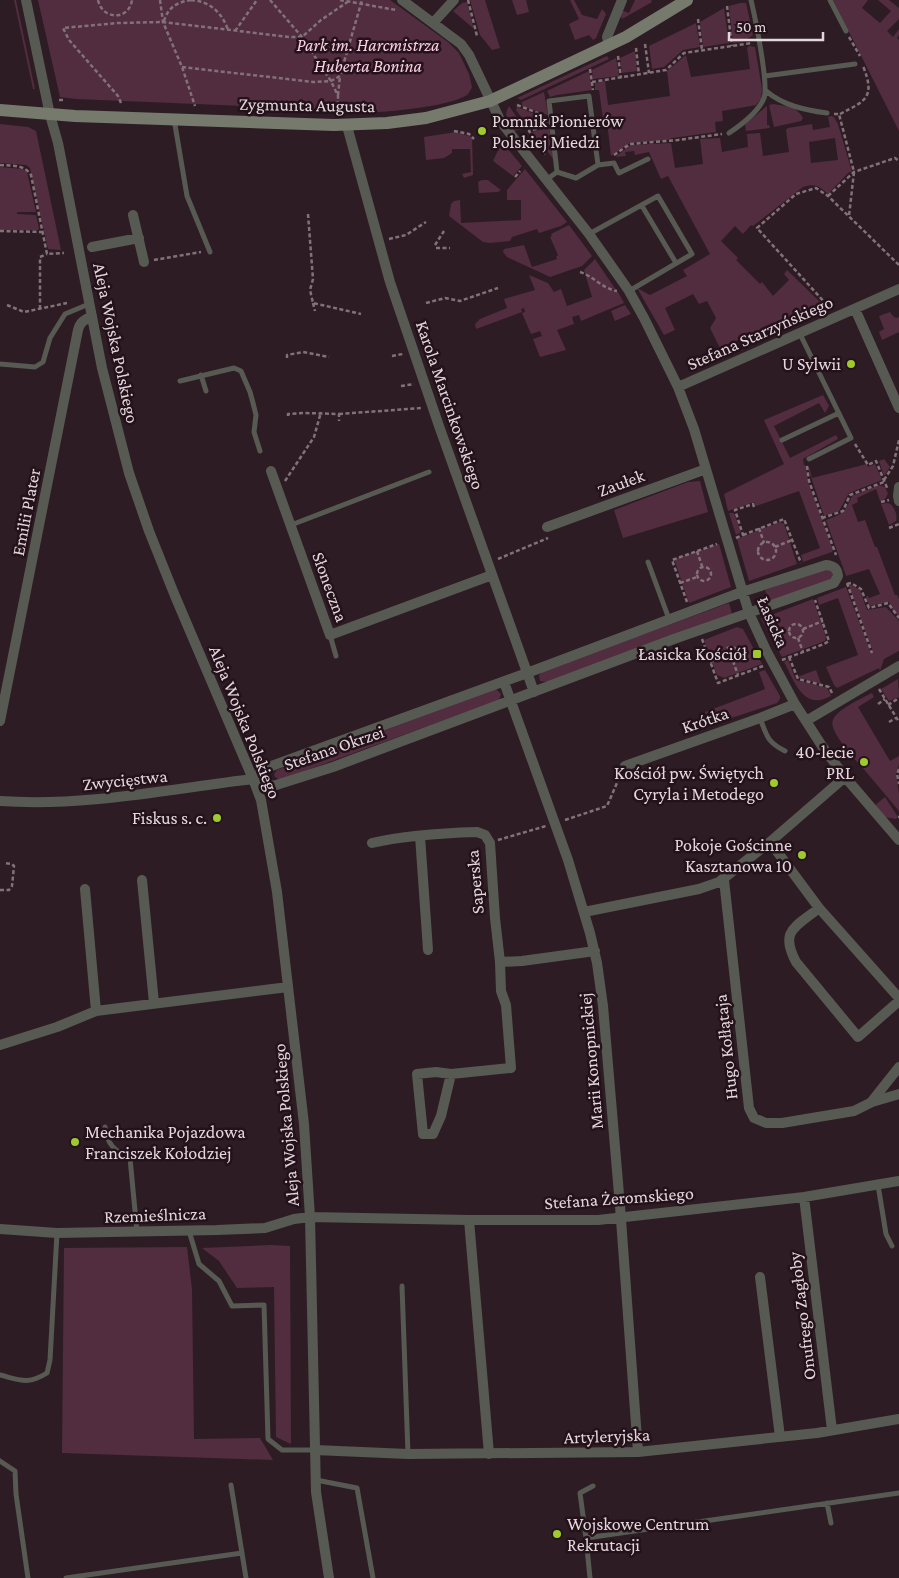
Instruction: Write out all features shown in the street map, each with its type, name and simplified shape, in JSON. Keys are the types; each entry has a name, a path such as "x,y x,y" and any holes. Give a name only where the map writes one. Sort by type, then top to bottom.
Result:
{"street":[{"name":"Aleja Wojska Polskiego","path":"26,0 50,115 58,143 102,368 129,473 148,531 253,779 260,800 273,866 304,1124 310,1217 316,1480 329,1578"},
{"path":"433,23 455,0"},
{"path":"609,45 607,37 622,0"},
{"name":"Zygmunta Augusta","path":"0,110 50,115 174,119 387,123 426,118 490,101 640,30 681,2"},
{"name":"Łasicka","path":"400,5 433,23 461,44 469,55 501,122 589,234 648,326 678,387 706,469 749,613 795,704 822,746 845,777 896,822 899,840"},
{"name":"Karola Marcinkowskiego","path":"342,121 390,282 534,692"},
{"path":"134,215 144,262"},
{"path":"92,247 139,238"},
{"name":"Stefana Starzyńskiego","path":"678,387 899,290"},
{"name":"Stefana Starzyńskiego","path":"855,309 899,408"},
{"name":"Emilii Plater","path":"0,721 78,330 80,324 92,316"},
{"name":"Zaułek","path":"547,527 706,469"},
{"name":"Słoneczna","path":"271,471 330,635 492,575"},
{"path":"895,500 899,487"},
{"name":"Stefana Okrzei","path":"826,565 832,566 837,570 838,576 834,583 333,767 273,786 253,779 266,768 527,674 742,592 826,565"},
{"path":"806,721 899,666"},
{"name":"Marii Konopnickiej","path":"504,682 556,823 595,951 603,1006 638,1452"},
{"name":"Krótka","path":"625,766 795,704"},
{"path":"584,912 699,890 724,880 845,777"},
{"name":"Zwycięstwa","path":"0,801 59,802 117,798 253,779"},
{"name":"Saperska","path":"372,844 397,838 477,832 485,835 490,843 500,962 500,991 506,1005 511,1068 451,1074 436,1072 417,1074 423,1134 433,1134 441,1116 451,1074"},
{"path":"420,836 428,950"},
{"path":"770,842 820,908 899,1000 858,1037 806,974 789,949 788,940 790,932 820,908"},
{"path":"142,880 154,1003"},
{"name":"Hugo Kołłątaja","path":"724,880 750,1108 754,1118 766,1123 782,1123 854,1111 872,1102 899,1094"},
{"path":"86,889 96,1011"},
{"path":"500,962 595,951"},
{"path":"0,1045 57,1027 96,1011 288,987"},
{"name":"Hugo Kołłątaja","path":"872,1102 899,1067"},
{"name":"Stefana Żeromskiego","path":"310,1217 598,1220 804,1197 899,1182"},
{"name":"Onufrego Zagłoby","path":"804,1197 832,1430"},
{"name":"Rzemieślnicza","path":"0,1229 57,1233 189,1231 265,1228 294,1219 310,1217"},
{"path":"469,1220 489,1454"},
{"path":"760,1277 780,1437"},
{"name":"Artyleryjska","path":"315,1450 408,1454 638,1452 817,1433 899,1419"}],"lane":[{"path":"729,133 740,126 760,106 766,91 751,0"},
{"path":"830,0 846,31"},
{"path":"765,76 855,64"},
{"path":"766,91 779,100 795,107 827,113"},
{"path":"557,172 549,101 589,96 598,165"},
{"path":"174,119 187,196 210,251"},
{"path":"557,172 576,178 598,165 614,163 619,174 648,159"},
{"path":"546,180 557,172"},
{"path":"589,234 658,196 692,254 624,291"},
{"path":"642,206 676,263"},
{"path":"0,364 35,367 43,362 50,338 65,314 89,304"},
{"path":"800,334 851,438 809,459"},
{"path":"180,381 234,368 242,371 256,415 254,432 260,451"},
{"path":"202,375 206,391"},
{"path":"782,440 839,412"},
{"path":"290,525 429,472"},
{"path":"648,562 669,620"},
{"path":"330,635 336,656"},
{"path":"760,718 767,737 773,745 785,751"},
{"path":"105,1127 106,1138 109,1144 115,1150 130,1158 138,1232"},
{"path":"878,1185 886,1234 892,1246"},
{"path":"189,1231 199,1264 219,1281 232,1306 264,1305 268,1439 282,1450 315,1450"},
{"path":"0,1375 23,1381 36,1380 47,1373 50,1360 57,1233"},
{"path":"402,1286 408,1454"},
{"path":"0,1461 15,1470 16,1494 28,1578"},
{"path":"316,1480 357,1488 373,1578"},
{"path":"231,1485 246,1578"},
{"path":"590,1578 580,1493 593,1486"},
{"path":"586,1538 899,1493"},
{"path":"828,1503 831,1523"},
{"path":"66,1578 242,1553"}],"path":[{"path":"98,0 100,8 104,12 117,16 129,9 132,0"},
{"path":"160,0 163,22 182,67 195,106"},
{"path":"163,22 169,9 184,1 191,0 204,2 215,9 228,30"},
{"path":"235,31 257,0"},
{"path":"270,0 302,37 331,81 338,96"},
{"path":"340,0 360,4 400,5"},
{"path":"342,121 338,96 340,76 362,0"},
{"path":"468,0 477,36"},
{"path":"121,103 118,96 69,40 63,28 118,23 163,22 302,37 321,20 349,2"},
{"path":"727,6 732,46"},
{"path":"117,16 118,23"},
{"path":"698,20 702,51"},
{"path":"827,113 839,114 864,102 869,92 865,71 846,31"},
{"path":"592,82 666,70 684,53 758,42"},
{"path":"645,44 649,73"},
{"path":"636,48 639,75"},
{"path":"618,56 621,78"},
{"path":"182,67 313,82 331,81 340,76"},
{"path":"589,96 594,90 590,69"},
{"path":"59,100 65,100"},
{"path":"516,105 552,118"},
{"path":"839,114 854,172 849,216"},
{"path":"552,125 529,131 557,172"},
{"path":"454,131 468,134 474,138"},
{"path":"598,165 630,144 729,133"},
{"path":"828,196 854,172 895,158 899,161"},
{"path":"0,165 24,167 31,175 47,254"},
{"path":"515,177 520,171"},
{"path":"827,305 756,228 796,194 816,188 828,196 899,265"},
{"path":"308,214 314,279 310,290 315,311"},
{"path":"386,240 406,235 426,222"},
{"path":"0,231 42,232"},
{"path":"444,231 435,247 450,248"},
{"path":"144,262 210,251"},
{"path":"40,309 40,257 47,254 64,253"},
{"path":"580,272 590,276 607,288 624,291"},
{"path":"426,303 445,298 460,301 498,288"},
{"path":"7,305 24,312 74,301"},
{"path":"313,303 361,314"},
{"path":"287,358 287,355 304,352 329,357"},
{"path":"392,356 406,354"},
{"path":"401,386 416,384"},
{"path":"288,416 288,414 339,414 424,408"},
{"path":"278,491 314,438 320,413"},
{"path":"339,414 339,421"},
{"path":"851,438 868,465 876,461 884,480"},
{"path":"822,518 843,511 850,495 884,482 892,466 899,440"},
{"path":"809,459 807,469 809,481 837,559"},
{"path":"880,502 895,500"},
{"path":"743,534 735,510 753,504 754,507"},
{"path":"735,538 784,519 802,564"},
{"path":"890,528 899,524"},
{"path":"495,561 548,539 547,527"},
{"path":"759,528 764,542"},
{"path":"774,547 792,540"},
{"path":"764,542 774,547 775,553 772,558 763,558 758,552 764,542"},
{"path":"688,605 672,560 720,543"},
{"path":"697,551 702,566"},
{"path":"697,577 703,581 711,577 712,572 709,568 702,566"},
{"path":"697,577 697,572 702,566"},
{"path":"838,576 842,573 847,584 872,653"},
{"path":"680,583 697,577"},
{"path":"847,584 851,583 861,589 869,608 888,603 899,618"},
{"path":"780,660 824,644 829,640 813,596"},
{"path":"803,629 823,622"},
{"path":"798,638 791,636 789,632 790,627 797,624 803,629"},
{"path":"798,638 803,634 803,629"},
{"path":"702,638 718,683 766,665"},
{"path":"798,638 803,652"},
{"path":"724,656 725,650 729,647 734,647 738,656 734,661"},
{"path":"710,662 724,656"},
{"path":"724,656 727,660 734,661"},
{"path":"789,657 798,680 829,688 834,696"},
{"path":"734,661 738,675"},
{"path":"878,688 899,722"},
{"path":"888,704 899,698"},
{"path":"878,704 885,700"},
{"path":"889,722 896,718"},
{"path":"490,843 607,806 625,766"},
{"path":"899,769 897,774 899,784"},
{"path":"0,890 9,890 12,886 14,866 4,863"}],"green space":[{"path":"14,0 16,0 35,89 33,89"},
{"name":"Park im. Harcmistrza Huberta Bonina","path":"38,0 390,0 448,42 459,53 469,74 472,87 468,94 447,103 412,109 361,113 60,97"},
{"path":"470,0 485,0 500,48 492,50 480,35"},
{"path":"512,0 526,0 529,12 517,15"},
{"path":"570,0 574,0 582,15 597,19 602,9 606,14 596,38 593,40 589,35 575,40 569,24 579,19"},
{"path":"635,0 651,0 652,2 622,19 621,10 629,13"},
{"path":"833,0 868,0 862,8 880,23 891,11 878,0 889,0 899,8 899,19 887,31 893,37 899,29 897,38 899,40 899,131"},
{"path":"467,2 473,28 453,11 462,3"},
{"path":"746,3 753,35 743,42 733,43 729,6"},
{"path":"724,8 729,43 703,47 700,22"},
{"path":"696,23 700,47 683,50 664,67 652,69 649,46"},
{"path":"749,46 755,47 762,89 761,99 756,105 722,111 723,121 715,122 716,132 667,140 630,143 611,156 607,122 603,119 599,90 595,90 595,83 605,81 608,105 670,96 667,71 686,55 691,77 750,69 747,48"},
{"path":"635,51 637,71 622,73 620,58"},
{"path":"607,56 609,59 521,100 517,98"},
{"path":"616,58 619,76 593,79 592,70"},
{"path":"589,71 592,90 550,97 547,91"},
{"path":"544,92 548,115 522,106 522,102"},
{"path":"773,104 794,109 803,118 801,121 774,127 769,105"},
{"path":"509,106 525,129 514,131 506,116"},
{"path":"767,106 767,125 770,128 746,131 745,124"},
{"path":"517,107 551,122 530,129 516,110"},
{"path":"828,117 834,117 838,124 852,172 849,172 828,194 817,186 803,187 753,226 751,225 743,234 735,226 721,241 738,258 736,260 760,284 762,282 773,296 789,280 784,274 787,270 821,303 720,348 710,328 716,318 707,301 699,304 693,294 665,308 675,330 664,335 637,288 650,295 687,276 683,270 710,254 668,176 661,179 649,152 635,155 634,151 625,152 626,156 615,157 631,145 671,143 675,168 703,164 700,139 720,138 722,152 748,147 747,134 760,133 763,156 789,152 786,130 788,128 812,124 813,130 830,127","holes":["835,138 838,160 811,163 809,142"]},
{"path":"0,124 28,127 36,131 61,250 48,249 30,168 26,165 0,163"},
{"path":"549,127 554,160 532,132"},
{"path":"456,132 472,137 473,175 464,178 462,174 471,172 470,149 452,149 452,153 444,158 426,160 424,137"},
{"path":"502,142 522,166 513,176 493,161"},
{"path":"0,167 23,169 27,172 36,212 17,212 17,214 36,215 38,230 0,230"},
{"path":"525,169 567,222 561,226 539,233 537,229 512,237 510,241 490,243 483,242 449,216 451,204 454,201 460,200 461,223 521,220 521,200 507,200 507,190"},
{"path":"488,180 501,190 498,192 479,193 478,182"},
{"path":"569,225 592,256 582,266 550,277 507,257 503,252 504,249 524,245 532,267 557,259 558,255 550,237 552,236 551,234"},
{"path":"595,259 616,290 605,287 618,292 624,303 581,321 579,315 572,317 574,324 557,330 566,350 540,357 533,339 542,336 540,331 531,334 522,313 525,312 524,308 521,309 522,312 476,329 475,324 480,319 507,308 504,299 535,290 529,275 548,283 554,292 561,289 567,306 592,297 584,270"},
{"path":"625,305 631,314 615,321 611,311"},
{"path":"890,312 896,318 899,317 899,332 882,340 879,332 884,329 879,316"},
{"path":"823,395 829,406 825,413 819,403 774,426 790,458 836,435 838,439 803,459 808,482 833,550 803,562 801,555 820,548 799,491 756,506 754,502 728,511 724,494 784,464 764,420"},
{"path":"884,459 890,467 884,476 879,461"},
{"path":"867,464 868,467 875,464 882,480 849,493 839,511 824,516 808,468 812,478"},
{"path":"700,481 708,512 623,538 614,510 688,482"},
{"path":"879,485 885,487 888,494 885,499 880,501 876,489 857,498 858,502 852,505 858,522 865,520 875,547 877,547 895,595 899,599 899,616 893,611 889,602 869,606 866,596 869,598 880,594 869,569 846,576 826,520 843,512 852,496"},
{"path":"888,503 894,508 896,516 896,521 889,525 881,504"},
{"path":"729,513 734,513 741,532 736,535"},
{"path":"780,522 784,524 797,564 749,581 737,539"},
{"path":"719,544 731,587 689,603 674,559"},
{"path":"826,569 832,572 833,579 770,603 765,590"},
{"path":"851,585 860,590 867,610 886,607 899,621 899,651 884,659 880,671 879,668 837,688 826,667 858,655 838,598 819,605 817,598 846,587 871,653 873,652 849,586"},
{"path":"813,599 826,637 825,641 782,657 761,619"},
{"path":"729,603 732,614 548,682 540,681 539,675 543,671"},
{"path":"737,627 743,629 762,664 724,678 717,675 704,640"},
{"path":"788,660 796,680 827,688 831,696 821,700 813,700 801,692 784,662"},
{"path":"765,670 780,696 777,703 710,725 705,712 765,689 759,672"},
{"path":"816,670 821,684 797,677"},
{"path":"898,679 899,697 889,701 881,689"},
{"path":"496,689 501,694 499,700 280,780 275,777 274,774 277,770"},
{"path":"872,693 874,697 858,707 890,761 899,756 896,774 899,811 862,767 864,764 861,761 858,763 846,749 837,736 832,724 839,712"},
{"path":"885,797 898,817 896,819 884,817 873,807"},
{"path":"290,1246 291,1444 276,1437 274,1287 237,1288 219,1261 202,1248"},
{"path":"187,1247 192,1289 194,1439 260,1438 273,1460 62,1453 64,1248"}],"place":[{"name":"Pomnik Pionierów Polskiej Miedzi","path":"482,131"},
{"name":"U Sylwii","path":"851,364"},
{"name":"Łasicka Kościół","path":"757,654"},
{"name":"40-lecie PRL","path":"864,762"},
{"name":"Kościół pw. Świętych Cyryla i Metodego","path":"774,783"},
{"name":"Fiskus s. c.","path":"217,818"},
{"name":"Pokoje Gościnne Kasztanowa 10","path":"802,855"},
{"name":"Mechanika Pojazdowa Franciszek Kołodziej","path":"75,1142"},
{"name":"Wojskowe Centrum Rekrutacji","path":"557,1534"}]}
